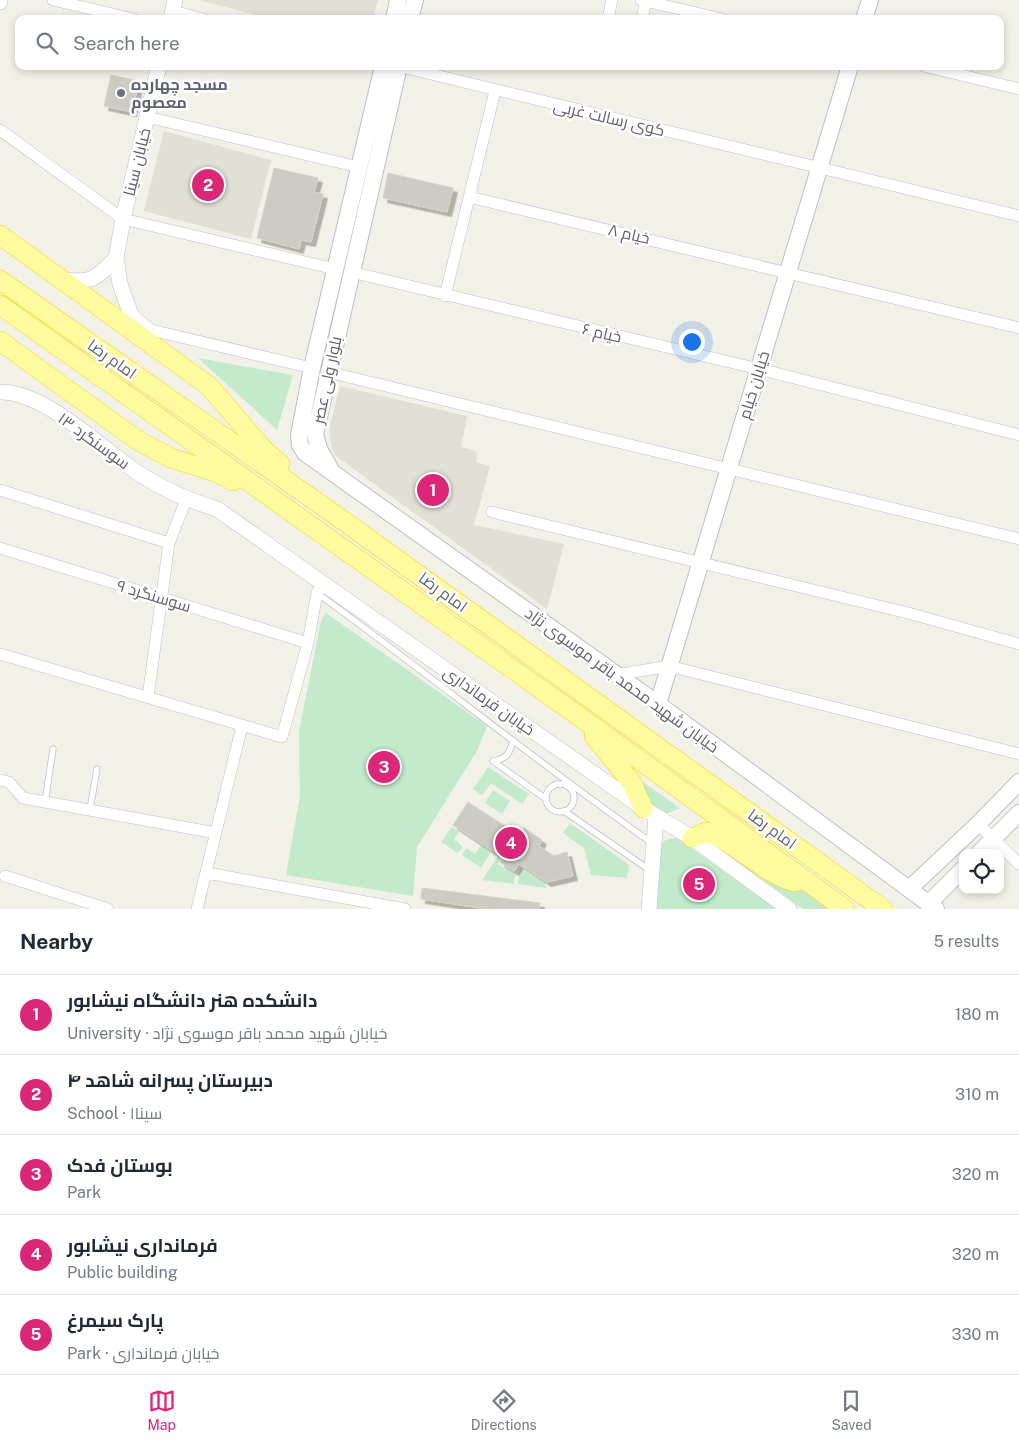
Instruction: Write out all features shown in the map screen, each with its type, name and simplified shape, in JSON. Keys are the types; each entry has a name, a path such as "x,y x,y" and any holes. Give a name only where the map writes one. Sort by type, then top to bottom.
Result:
{"highway":[{"path":"0,235 209,386 262,448 334,514"},
{"name":"امام رضا","path":"0,280 334,514 883,909"},
{"name":"امام رضا","path":"0,305 580,716 845,909"},
{"path":"0,341 137,440 171,458 218,473 322,534"},
{"path":"580,716 632,784 649,813"},
{"path":"692,838 706,832 717,836 772,873 785,879 811,885"}],"main road":[{"path":"395,15 398,0"},
{"path":"411,15 415,0"},
{"path":"865,15 870,0"},
{"name":"بلوار ولی عصر","path":"343,270 359,167 382,70"},
{"name":"بلوار ولی عصر","path":"333,474 319,449 315,434 320,370 343,270 398,70"},
{"name":"خیابان خیام","path":"658,704 849,70"},
{"name":"خیابان شهید محمد باقر موسوی نژاد","path":"333,474 658,704 932,906"},
{"path":"909,889 978,824 1019,782"},
{"path":"983,849 1019,813"},
{"path":"932,906 959,874"}],"street":[{"path":"53,0 116,15"},
{"path":"609,15 612,0"},
{"path":"642,15 644,0 706,15"},
{"path":"173,10 190,15"},
{"name":"خیابان سینا","path":"143,338 130,312 120,284 116,258 123,219 159,70"},
{"name":"کوی رسالت غربی","path":"414,70 494,91 820,167 1019,216"},
{"path":"940,70 1019,90"},
{"path":"445,296 494,91"},
{"path":"147,117 359,167"},
{"path":"0,130 123,219"},
{"name":"خیام ۸","path":"469,197 1019,328"},
{"name":"خیام ۶","path":"123,219 759,369 1019,435"},
{"path":"61,280 85,282 98,276 116,258"},
{"path":"130,312 151,330 1019,539"},
{"name":"سوسنگرد ۱۳","path":"0,392 22,394 48,407 142,476 186,500"},
{"path":"0,490 169,543"},
{"path":"148,697 169,543 186,500"},
{"name":"خیابان فرمانداری","path":"186,500 217,509 320,588 649,813 692,838 789,909"},
{"path":"492,512 908,613 1019,644"},
{"name":"سوسنگرد ۹","path":"0,548 308,643"},
{"path":"0,654 282,737 308,643 320,588"},
{"path":"616,675 669,666 1019,754"},
{"path":"197,909 242,726"},
{"path":"0,780 9,782 22,798 216,833"},
{"path":"649,813 654,845 650,909"},
{"path":"978,824 1019,864"},
{"path":"207,873 405,909"},
{"path":"5,876 108,909"}],"lane":[{"path":"320,588 568,785 654,845"},
{"path":"512,740 510,751 506,757 493,761 546,799 552,810 564,811 651,871"},
{"path":"45,802 53,748"},
{"path":"90,809 97,769"},
{"path":"546,799 552,788 560,784 568,785 573,792 573,802 564,811"}],"shaded area":[{"path":"199,0 378,0 374,15 256,15"},
{"path":"164,131 271,160 251,239 144,211"},
{"path":"340,386 467,416 461,447 477,451 476,462 490,466 474,525 564,544 547,609 337,457 332,449 330,425"}],"green space":[{"path":"198,358 293,375 277,430"},
{"path":"326,613 487,726 478,749 417,847 413,896 286,875 300,796 299,731 321,621"},
{"path":"488,767 529,794 522,804 491,783 482,795 473,789"},
{"path":"637,778 680,808 666,814 650,804"},
{"path":"493,790 510,801 502,814 485,803"},
{"path":"570,823 629,865 627,878 591,875 584,848 563,833"},
{"path":"452,827 459,832 454,839 463,847 458,853 441,842"},
{"path":"676,838 777,909 656,909 661,843 668,839"},
{"path":"481,845 491,852 481,868 462,855 466,848 475,854"},
{"path":"717,845 807,893 829,909 803,909"},
{"path":"498,856 501,858 498,864 515,874 514,884 482,880"},
{"path":"520,868 545,883 547,888 518,884"}],"building":[{"name":"مسجد چهارده معصوم","path":"111,75 139,81 132,112 104,106"},
{"path":"274,168 318,178 314,192 323,194 311,242 301,240 299,249 257,238"},
{"path":"388,173 453,188 447,212 383,198"},
{"path":"468,802 519,835 524,828 542,840 539,846 554,856 567,852 573,876 547,882 519,864 514,871 500,862 503,858 453,825"},
{"path":"422,888 540,903 540,909 487,909 421,899"}],"place":[{"name":"مسجد چهارده معصوم","path":"121,93"},
{"name":"دبیرستان پسرانه شاهد ۴","path":"208,185"},
{"name":"دانشکده هنر دانشگاه نیشابور","path":"433,490"},
{"name":"بوستان فدک","path":"384,767"},
{"name":"فرمانداری نیشابور","path":"511,843"},
{"name":"پارک سیمرغ","path":"699,884"}]}
